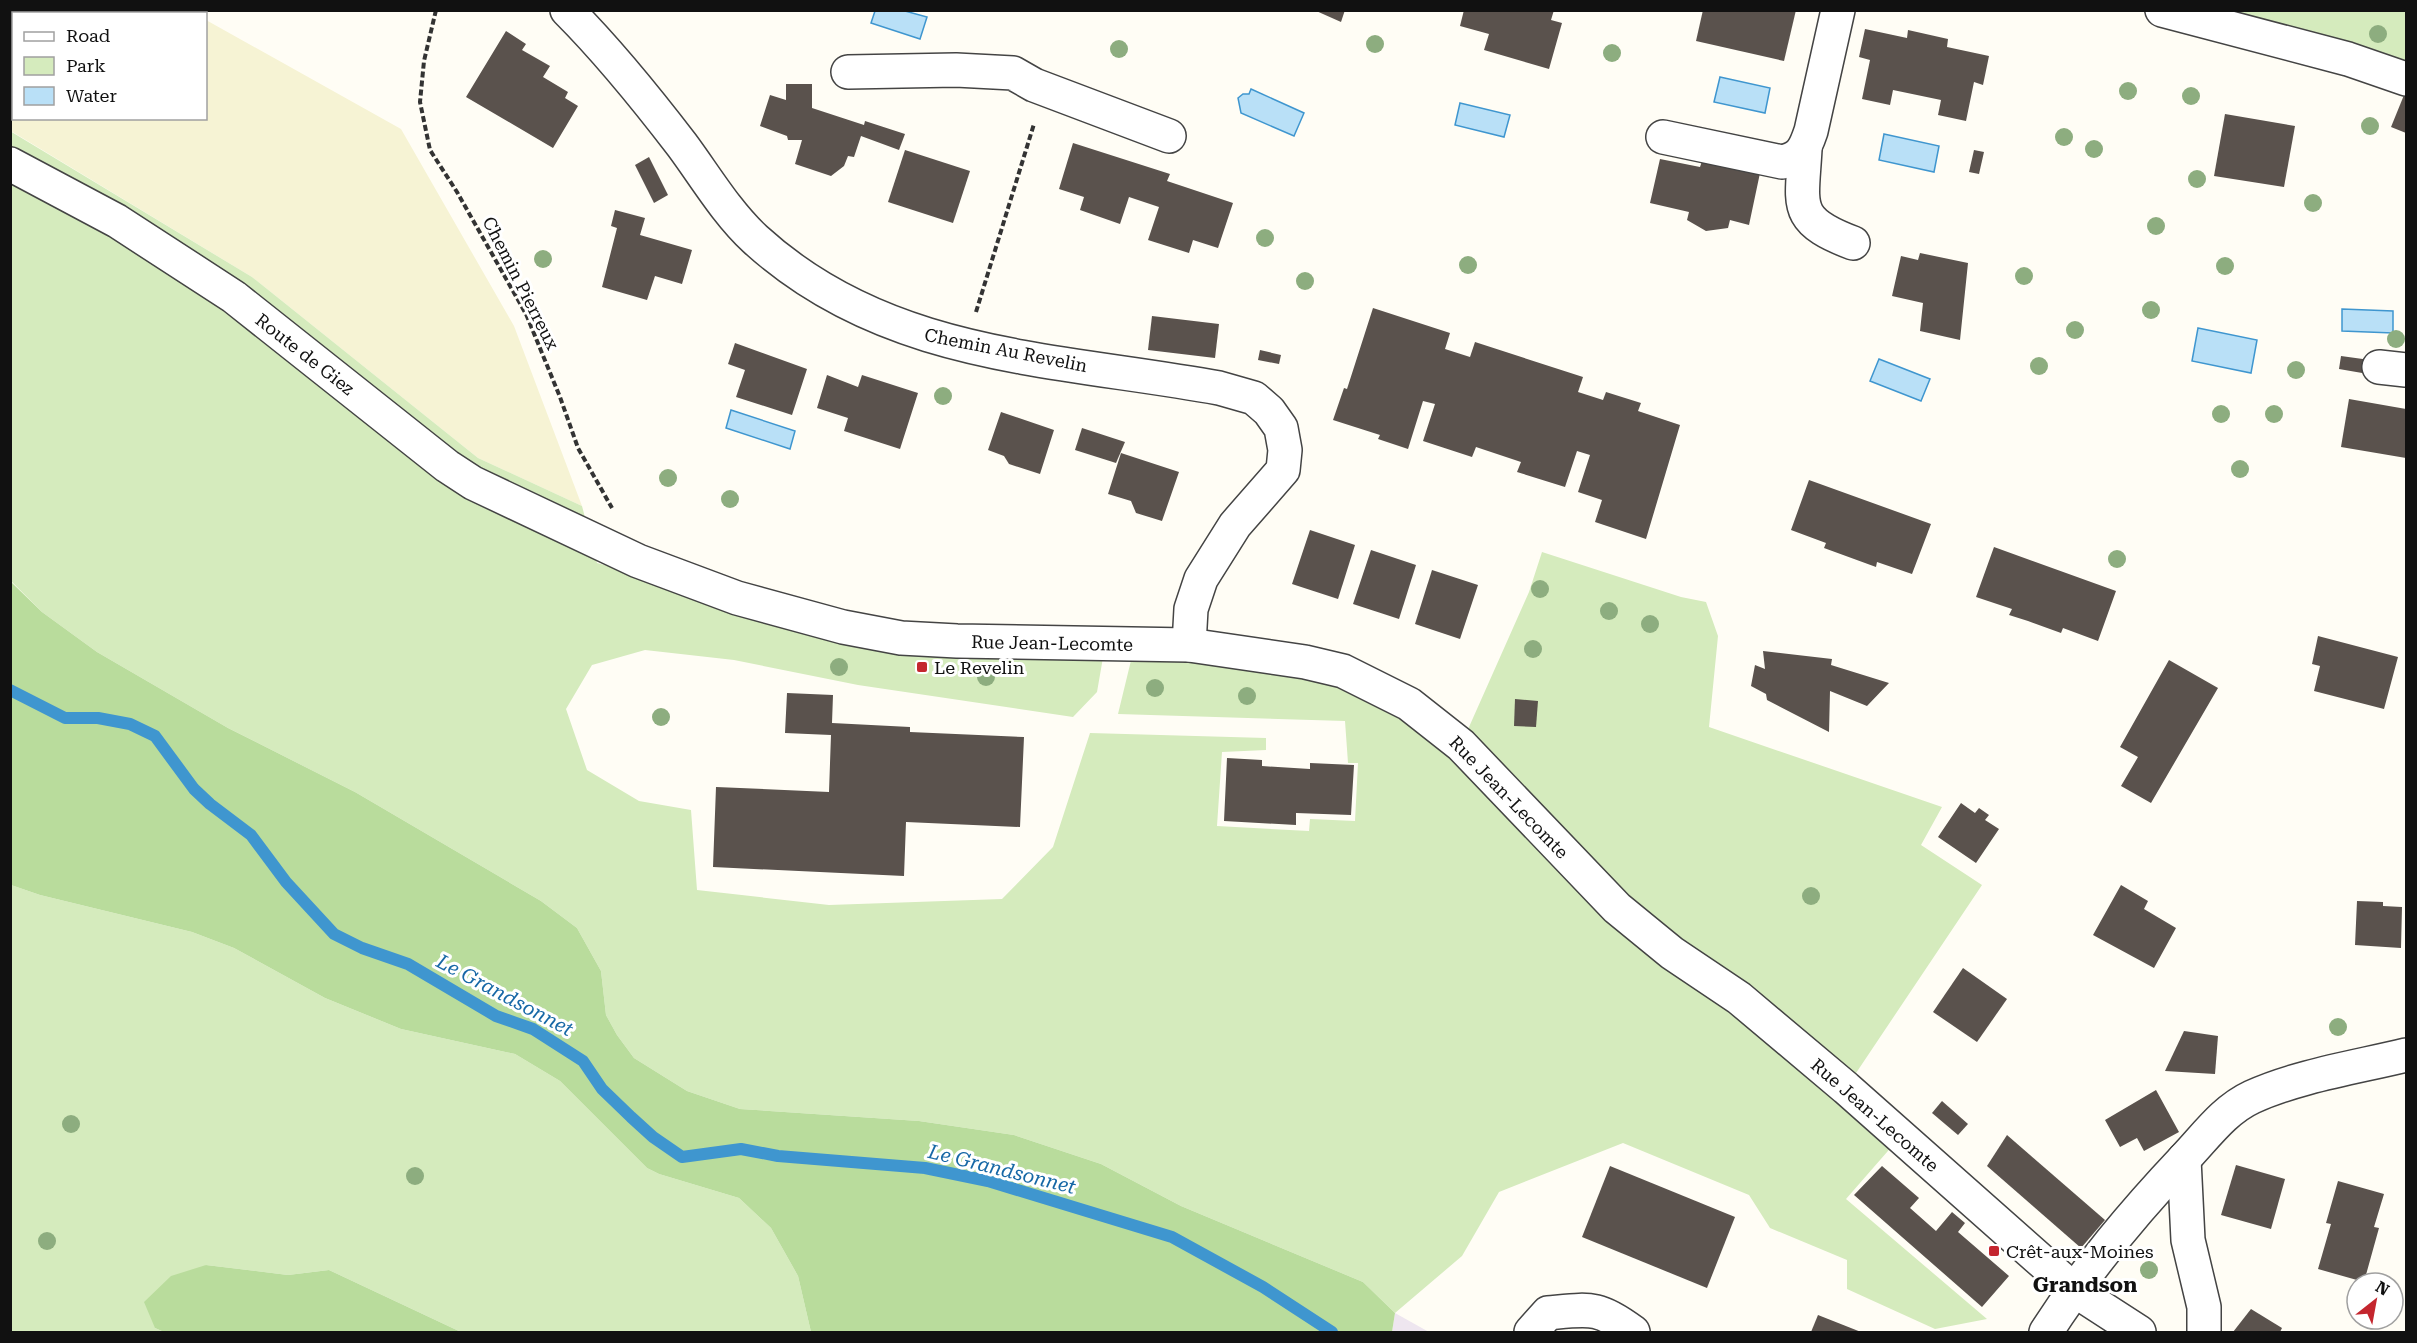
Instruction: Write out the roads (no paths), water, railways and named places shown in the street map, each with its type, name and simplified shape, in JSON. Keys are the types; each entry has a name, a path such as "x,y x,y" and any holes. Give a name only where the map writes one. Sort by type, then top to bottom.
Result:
{"street":[{"name":"Chemin Au Revelin","path":"567,10 636,85 753,237 811,282 849,303 916,333 966,346 1219,387 1254,398 1269,411 1281,428 1286,450 1283,470 1235,525 1201,579 1191,609 1189,645"},
{"path":"1838,10 1805,149 1802,207 1807,216 1822,229 1853,243"},
{"path":"2162,10 2348,59 2406,79"},
{"path":"848,72 956,70 1012,73 1044,89 1169,136"},
{"path":"1664,137 1782,162 1795,159 1805,149"},
{"name":"Route de Giez","path":"10,164 117,221 234,297 447,466 473,483 598,544"},
{"name":"Rue Jean-Lecomte","path":"598,544 737,598 843,627 901,638 1189,645 1305,662 1343,671 1409,704 1461,745 1617,908 1643,931 1738,998 1828,1073 2074,1290 2139,1332"},
{"path":"2046,1332 2074,1290 2147,1197 2213,1126 2251,1098 2278,1088 2406,1055"},
{"path":"2184,1159 2188,1240 2204,1307 2204,1332"},
{"path":"1531,1332 1548,1313 1583,1310 1609,1314 1633,1332"}],"water":[{"path":"875,11 905,11 927,17 920,39 871,23"},
{"path":"1720,77 1770,88 1765,113 1714,102"},
{"path":"1251,89 1304,113 1294,136 1241,113 1238,98 1243,94 1249,94"},
{"path":"1460,103 1510,115 1504,137 1455,125"},
{"path":"1884,134 1939,146 1934,172 1879,160"},
{"path":"2342,309 2393,311 2393,333 2342,331"},
{"path":"2198,328 2257,340 2251,373 2192,361"},
{"path":"1879,359 1930,379 1921,401 1870,381"},
{"path":"731,410 795,431 790,449 726,428"}],"waterway":[{"name":"Le Grandsonnet","path":"10,690 65,718 98,718 130,724 155,736 194,789 251,835 286,882 334,934 362,948 408,964 496,1016 533,1029 583,1061 602,1089 653,1137 682,1157 741,1149 778,1156 925,1168 988,1181 1172,1237 1263,1287 1332,1332"}],"place":[{"name":"Le Revelin","path":"922,667"},
{"name":"Crêt-aux-Moines","path":"1994,1251"}],"district":[{"name":"Grandson","path":"2085,1285"}]}
